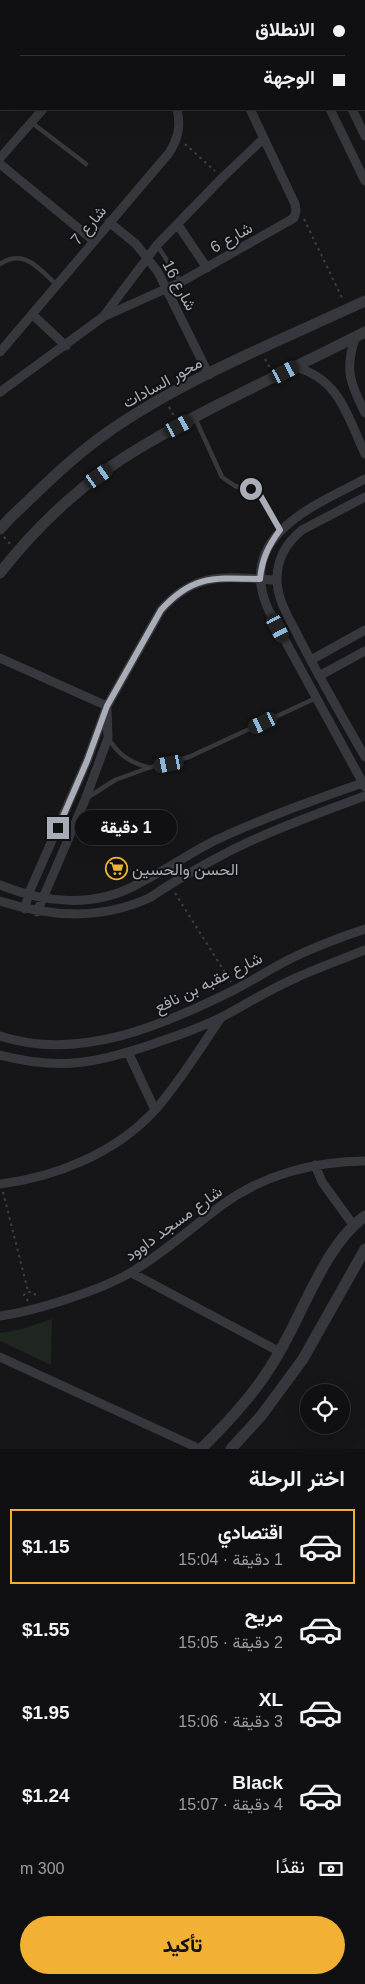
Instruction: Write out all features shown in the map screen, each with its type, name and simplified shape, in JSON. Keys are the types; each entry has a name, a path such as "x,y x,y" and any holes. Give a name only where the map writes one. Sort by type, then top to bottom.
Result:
{"street":[{"path":"40,110 0,158 94,241"},
{"path":"177,110 179,119 178,137"},
{"path":"250,110 295,204 296,211"},
{"path":"330,110 365,181"},
{"path":"352,110 365,136"},
{"name":"شارع 7","path":"0,352 169,154 178,137"},
{"name":"شارع 6","path":"103,317 157,245 263,139"},
{"name":"شارع 6","path":"0,392 66,346 103,317 181,282 207,268 288,222 294,218 296,211"},
{"name":"شارع 16","path":"109,222 148,256 209,374"},
{"path":"178,225 207,268"},
{"name":"محور السادات","path":"0,529 30,498 115,427 209,374 365,301"},
{"path":"32,314 66,346"},
{"path":"0,573 67,502 99,476 140,447 360,334"},
{"path":"360,334 348,363 349,377 365,414"},
{"path":"295,367 308,370 329,384 337,395 365,454"},
{"path":"0,885 43,898 78,901 107,897 135,886 187,855 234,832 294,806 364,784 269,610 263,596 260,579 262,561 269,545 280,530 301,514 365,479"},
{"path":"365,497 308,526 294,537 281,557 277,580 282,604 310,660 365,757"},
{"path":"25,909 28,895 87,761 107,706 161,610 173,596 188,586 205,580 224,578 277,580"},
{"path":"310,660 365,630"},
{"path":"320,676 365,651"},
{"path":"0,658 107,706"},
{"path":"37,912 85,800 108,738 107,706"},
{"path":"0,901 37,912 66,914 108,911 150,897 258,836 365,796"},
{"name":"شارع عقبه بن نافع","path":"0,1036 36,1044 64,1045 92,1042 169,1020 235,989 295,956 365,929"},
{"name":"شارع عقبه بن نافع","path":"0,1055 23,1061 49,1064 76,1064 102,1060 172,1038 221,1018 298,977 365,950"},
{"path":"1,1184 39,1177 71,1166 101,1151 122,1137 155,1110 221,1018"},
{"path":"128,1052 155,1110"},
{"name":"شارع مسجد داوود","path":"0,1316 38,1307 106,1284 132,1273 222,1205 249,1188 282,1174 315,1166 365,1161"},
{"path":"315,1166 322,1182 354,1226"},
{"path":"0,1357 200,1449 231,1420 258,1387 280,1352 338,1242 365,1216"},
{"path":"231,1449 261,1416 303,1359 365,1249"},
{"path":"132,1273 280,1352"}],"lane":[{"path":"31,122 86,164"},
{"path":"157,245 181,282"},
{"path":"0,264 8,259 18,257 27,259 57,285"},
{"path":"196,418 222,477 235,486 256,491 280,530"},
{"path":"85,800 115,780 148,768 189,757 316,698"},
{"path":"108,738 116,750 126,758 148,768"}],"path":[{"path":"178,137 223,178"},
{"path":"296,211 307,224 347,309"},
{"path":"261,350 274,378"},
{"path":"165,398 179,426"},
{"path":"0,534 18,552"},
{"path":"170,885 235,989"},
{"path":"1,1184 28,1291"},
{"path":"28,1291 24,1295 38,1307"},
{"path":"28,1291 33,1292 38,1307"}],"shaded area":[{"path":"52,1319 51,1365 0,1341 0,1333 22,1329"}],"place":[{"name":"الحسن والحسين","path":"116,869"}],"route":[{"path":"58,828 87,761 107,706 161,610 173,596 188,586 205,580 224,578 260,579 262,561 269,545 280,530 260,495 251,489"}]}
